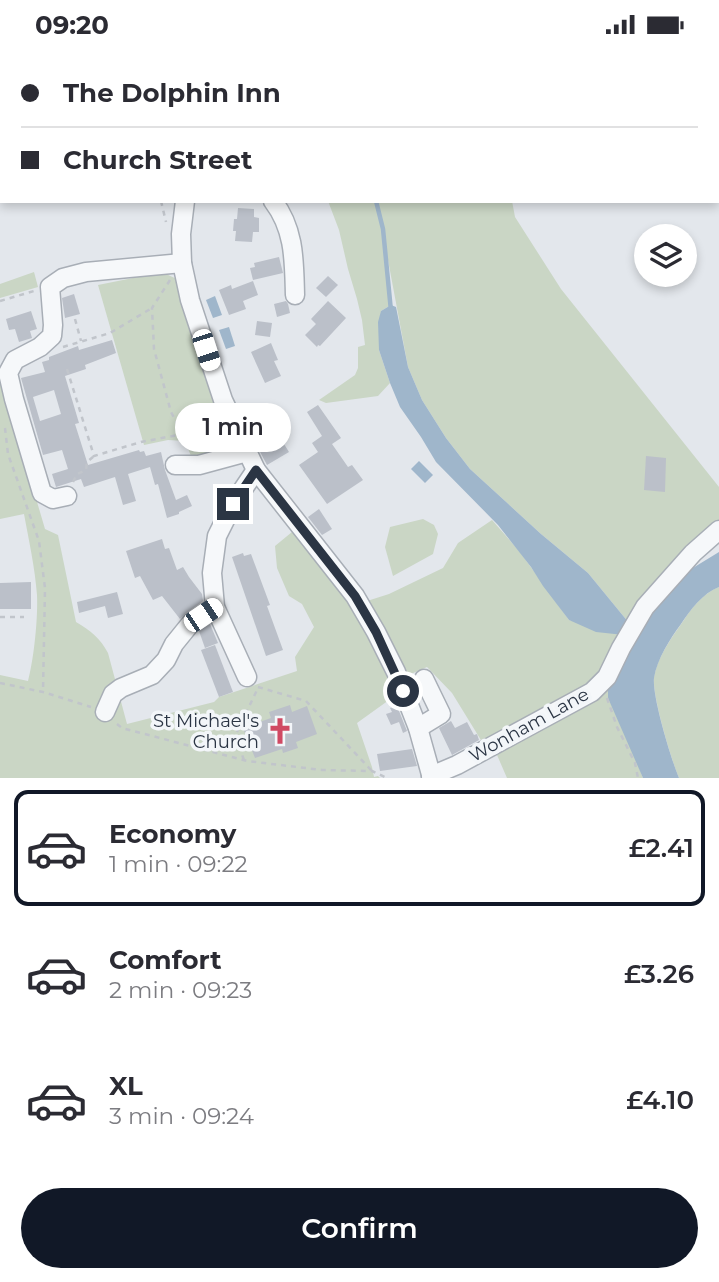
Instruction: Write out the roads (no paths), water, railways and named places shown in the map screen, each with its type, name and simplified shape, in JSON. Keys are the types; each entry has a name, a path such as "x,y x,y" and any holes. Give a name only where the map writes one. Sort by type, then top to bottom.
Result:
{"street":[{"path":"185,203 181,234 182,263 190,300 223,400 256,470 355,596 376,632 396,672 418,728 431,777"},
{"path":"275,203 288,225 295,295"},
{"path":"66,496 53,499 42,493 8,373 15,360 40,347 52,336 50,287 63,278 86,272 182,263"},
{"path":"175,465 199,465 247,452"},
{"path":"252,682 215,607 212,573 217,536 233,504 256,470"},
{"name":"Wonham Lane","path":"431,777 592,692 607,677 645,607 693,553 719,530"},
{"path":"105,712 113,694 152,675 166,660 174,644 191,623 215,607"},
{"path":"418,728 441,714 424,679"}],"water":[{"path":"215,296 222,315 213,318 206,300"},
{"path":"391,305 396,307 408,367 422,400 446,438 470,469 588,573 629,623 624,635 596,632 569,620 498,525 436,462 400,407 379,350 378,322 381,311"},
{"path":"229,327 235,346 226,349 219,330"},
{"path":"419,461 433,475 425,483 411,469"},
{"path":"719,552 719,587 702,598 685,619 664,649 654,678 659,713 679,778 643,778 608,698 608,686 636,630 683,574"}],"waterway":[{"path":"376,203 383,229 391,311"}],"place":[{"name":"St Michael's Church","path":"280,731"}]}
